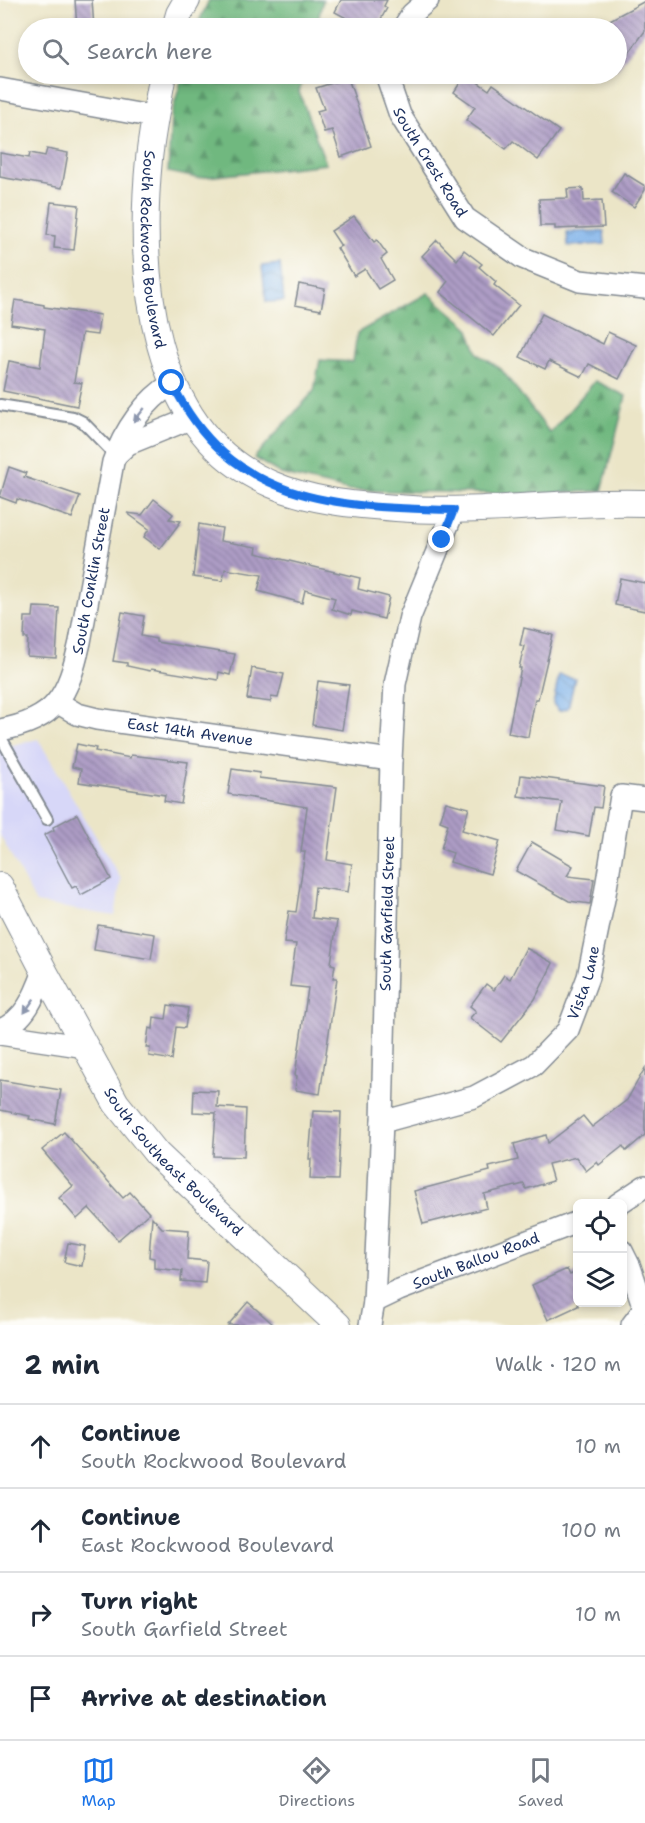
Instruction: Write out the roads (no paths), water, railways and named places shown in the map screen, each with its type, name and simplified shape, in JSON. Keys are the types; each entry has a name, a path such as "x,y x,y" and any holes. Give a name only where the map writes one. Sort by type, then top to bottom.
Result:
{"street":[{"path":"409,18 428,0"},
{"name":"South Rockwood Boulevard","path":"161,84 147,188 148,257 157,329 172,383 192,418 231,461 251,474 281,488 322,499 396,508 454,510 645,503"},
{"name":"South Crest Road","path":"389,84 400,115 465,218 523,258 580,281 645,288"},
{"path":"0,89 155,117"},
{"name":"South Conklin Street","path":"57,702 69,679 76,656 115,455 135,419 157,394 172,383"},
{"path":"115,455 128,444 192,418"},
{"name":"South Garfield Street","path":"370,1325 374,1302 382,1122 395,684 410,617 454,510"},
{"path":"0,730 31,723 47,713 57,702"},
{"name":"East 14th Avenue","path":"57,702 77,714 97,719 391,760"},
{"name":"Vista Lane","path":"382,1122 474,1097 534,1065 568,1030 588,977 605,894 621,796 645,799"},
{"name":"South Southeast Boulevard","path":"0,885 116,1103 157,1154 338,1325"},
{"path":"0,1030 8,1027 22,1015 34,997 44,971"},
{"path":"0,1034 86,1047"},
{"path":"624,1199 645,1186"},
{"name":"South Ballou Road","path":"374,1302 573,1224"},
{"path":"623,1253 630,1266 640,1315"}],"lane":[{"path":"0,405 73,417 84,422 115,455"},
{"path":"0,736 47,819"}],"water":[{"path":"604,231 605,244 568,246 567,232"},
{"path":"280,264 284,301 266,302 262,266"},
{"path":"559,675 575,678 568,708 559,711 553,704"}]}
